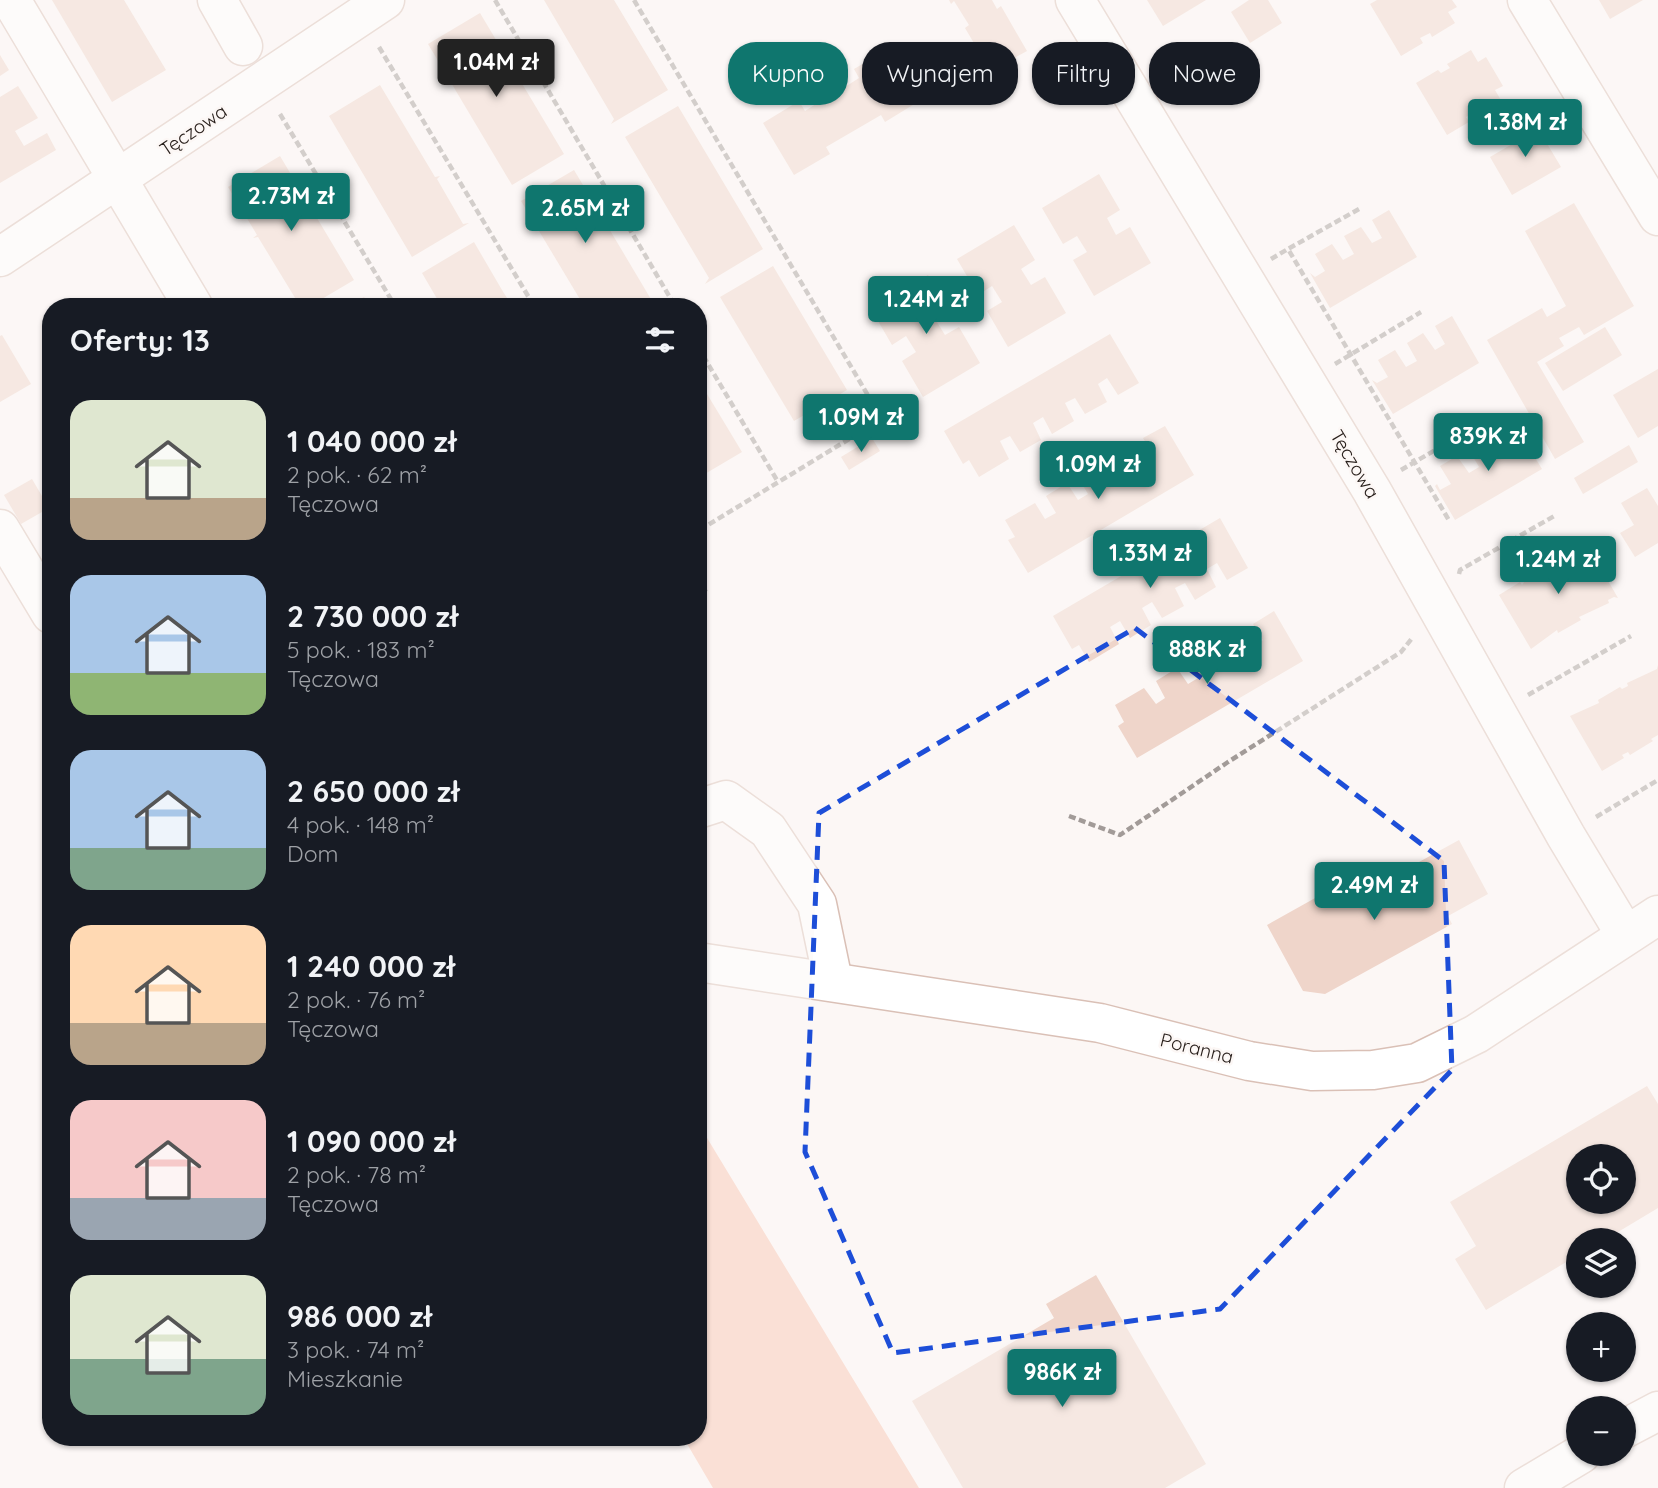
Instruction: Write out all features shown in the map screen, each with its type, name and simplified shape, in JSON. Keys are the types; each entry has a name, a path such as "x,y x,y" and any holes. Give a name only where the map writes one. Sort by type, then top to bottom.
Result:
{"street":[{"path":"11,0 188,298"},
{"path":"217,0 243,46"},
{"name":"Tęczowa","path":"0,257 385,0"},
{"name":"Tęczowa","path":"1075,0 1370,488 1566,836 1625,934"},
{"path":"1527,0 1658,216"},
{"path":"0,529 42,599"},
{"path":"707,806 726,800 768,830 817,904 833,981"},
{"name":"Poranna","path":"707,963 1100,1023 1249,1061 1299,1069 1373,1070 1418,1063 1476,1034 1625,934 1658,915"},
{"path":"1636,1423 1658,1411"},
{"path":"1524,1488 1566,1463"}],"path":[{"path":"495,0 670,298"},
{"path":"634,0 883,419 707,525"},
{"path":"375,40 529,298"},
{"path":"278,110 390,298"},
{"path":"1359,209 1289,249 1450,522"},
{"path":"1305,380 1421,312"},
{"path":"707,362 778,482"},
{"path":"1370,488 1485,421"},
{"path":"1069,816 1120,835 1228,762 1401,652 1456,584 1460,570 1556,514"},
{"path":"1497,713 1631,636"},
{"path":"1566,836 1658,780"}],"highlighted area":[{"path":"1135,628 1444,861 1452,1070 1220,1309 893,1353 805,1152 819,813"}],"shaded area":[{"path":"707,1138 919,1488 713,1488 688,1446 707,1446"}],"building":[{"path":"52,0 124,0 166,70 112,102"},
{"path":"544,0 614,0 668,90 611,124 614,119"},
{"path":"949,0 992,0 997,9 1001,6 1027,51 1018,56 1018,42 973,42 965,28 969,25 954,1 951,4"},
{"path":"1147,0 1206,0 1163,26"},
{"path":"1249,0 1268,0 1282,23 1249,42 1231,12"},
{"path":"1377,0 1452,0 1457,7 1448,12 1455,23 1432,37 1430,33 1420,38 1423,43 1401,56 1370,4"},
{"path":"1599,0 1643,0 1610,19"},
{"path":"480,13 564,154 512,185 428,44"},
{"path":"1471,50 1478,62 1486,57 1503,86 1495,90 1502,102 1478,116 1476,112 1466,117 1469,122 1447,135 1416,83 1438,70 1441,73 1450,68 1447,64"},
{"path":"0,55 9,70 0,76"},
{"path":"862,64 862,105 913,105 885,122 881,115 826,147 830,154 794,175 763,123 792,105 801,105 805,111 814,105 848,105 848,85 859,78 854,69"},
{"path":"380,85 435,177 440,176 437,179 463,224 469,223 412,257 329,116"},
{"path":"18,86 38,118 15,131 24,146 47,133 56,150 0,183 0,97"},
{"path":"678,106 763,249 705,284 709,278 625,137"},
{"path":"1533,120 1561,167 1512,195 1490,157 1519,140 1514,131"},
{"path":"280,156 354,280 324,298 295,298 258,237 253,238 257,235 228,187"},
{"path":"574,170 650,298 579,298 521,201"},
{"path":"1099,174 1120,210 1107,218 1116,235 1130,227 1151,263 1094,296 1073,260 1087,252 1077,236 1063,244 1042,208"},
{"path":"1574,203 1634,306 1584,335 1579,327 1559,338 1564,346 1537,362 1584,442 1555,459 1487,340 1542,308 1547,317 1566,306 1525,231"},
{"path":"1389,210 1417,257 1330,308 1310,273 1315,277 1325,271 1315,254 1332,244 1343,260 1354,254 1344,236 1361,227 1372,243 1382,238 1372,220"},
{"path":"1014,225 1035,260 1021,269 1031,285 1045,277 1066,313 1008,347 987,311 1002,302 992,286 978,295 957,259"},
{"path":"474,242 507,298 437,298 422,273"},
{"path":"773,266 847,390 794,421 720,297"},
{"path":"928,275 949,311 935,319 945,335 959,327 980,363 923,397 902,361 916,352 906,336 892,345 871,309"},
{"path":"1452,316 1479,363 1393,414 1372,380 1377,383 1388,377 1378,360 1395,350 1406,367 1417,361 1407,343 1423,333 1435,350 1445,344 1435,326"},
{"path":"1605,327 1622,355 1563,391 1545,363"},
{"path":"1110,334 1139,383 1118,395 1107,378 1098,384 1107,402 1085,414 1075,398 1065,403 1074,421 1052,434 1043,417 1033,423 1041,440 1020,452 1010,436 1000,441 1009,459 979,477 969,460 963,464 944,431"},
{"path":"2,335 31,384 0,402 0,336"},
{"path":"1658,369 1658,426 1638,438 1613,395"},
{"path":"707,394 742,452 707,473"},
{"path":"1514,423 1542,469 1455,520 1435,486 1437,484 1440,490 1451,484 1440,466 1457,456 1469,473 1479,467 1469,450 1486,439 1497,456 1508,450 1497,433"},
{"path":"1165,426 1194,475 1028,573 1008,540 1015,537 1005,520 1035,503 1045,519 1056,513 1046,496 1067,483 1078,500 1088,494 1078,477 1100,465 1111,480 1121,475 1111,458 1132,445 1143,461 1153,455 1143,438"},
{"path":"872,438 880,451 849,470 841,457"},
{"path":"1629,445 1638,462 1583,494 1574,478"},
{"path":"32,479 42,496 42,512 21,524 4,495"},
{"path":"1647,488 1658,506 1658,543 1635,557 1620,533 1634,525 1621,503"},
{"path":"1220,518 1248,568 1227,580 1217,563 1207,569 1216,587 1195,600 1185,583 1175,588 1184,606 1162,618 1152,602 1142,608 1151,625 1130,638 1120,621 1110,627 1119,644 1089,662 1079,645 1072,649 1053,616"},
{"path":"1586,543 1618,598 1614,597 1608,600 1609,603 1579,617 1581,620 1558,633 1557,630 1531,649 1499,595 1520,582 1522,585 1528,577 1549,565 1551,568 1578,548 1579,551 1585,548"},
{"path":"1274,611 1303,661 1137,758 1118,726 1124,722 1115,705 1144,688 1156,704 1165,698 1156,681 1177,668 1188,684 1198,678 1188,662 1209,649 1220,666 1230,660 1220,643 1242,630 1253,646 1263,640 1253,624"},
{"path":"1658,665 1658,735 1630,755 1628,752 1622,755 1624,758 1602,771 1570,716 1599,703 1598,700 1620,687 1622,689 1628,686 1627,683 1657,669"},
{"path":"1459,840 1488,894 1448,916 1452,924 1325,994 1303,991 1267,925 1342,883 1355,906 1422,869 1419,862"},
{"path":"1647,1086 1658,1104 1658,1208 1625,1228 1566,1228 1566,1262 1486,1310 1455,1259 1476,1246 1450,1202"},
{"path":"1096,1275 1206,1464 1165,1488 963,1488 912,1401 1054,1318 1046,1304"}]}
